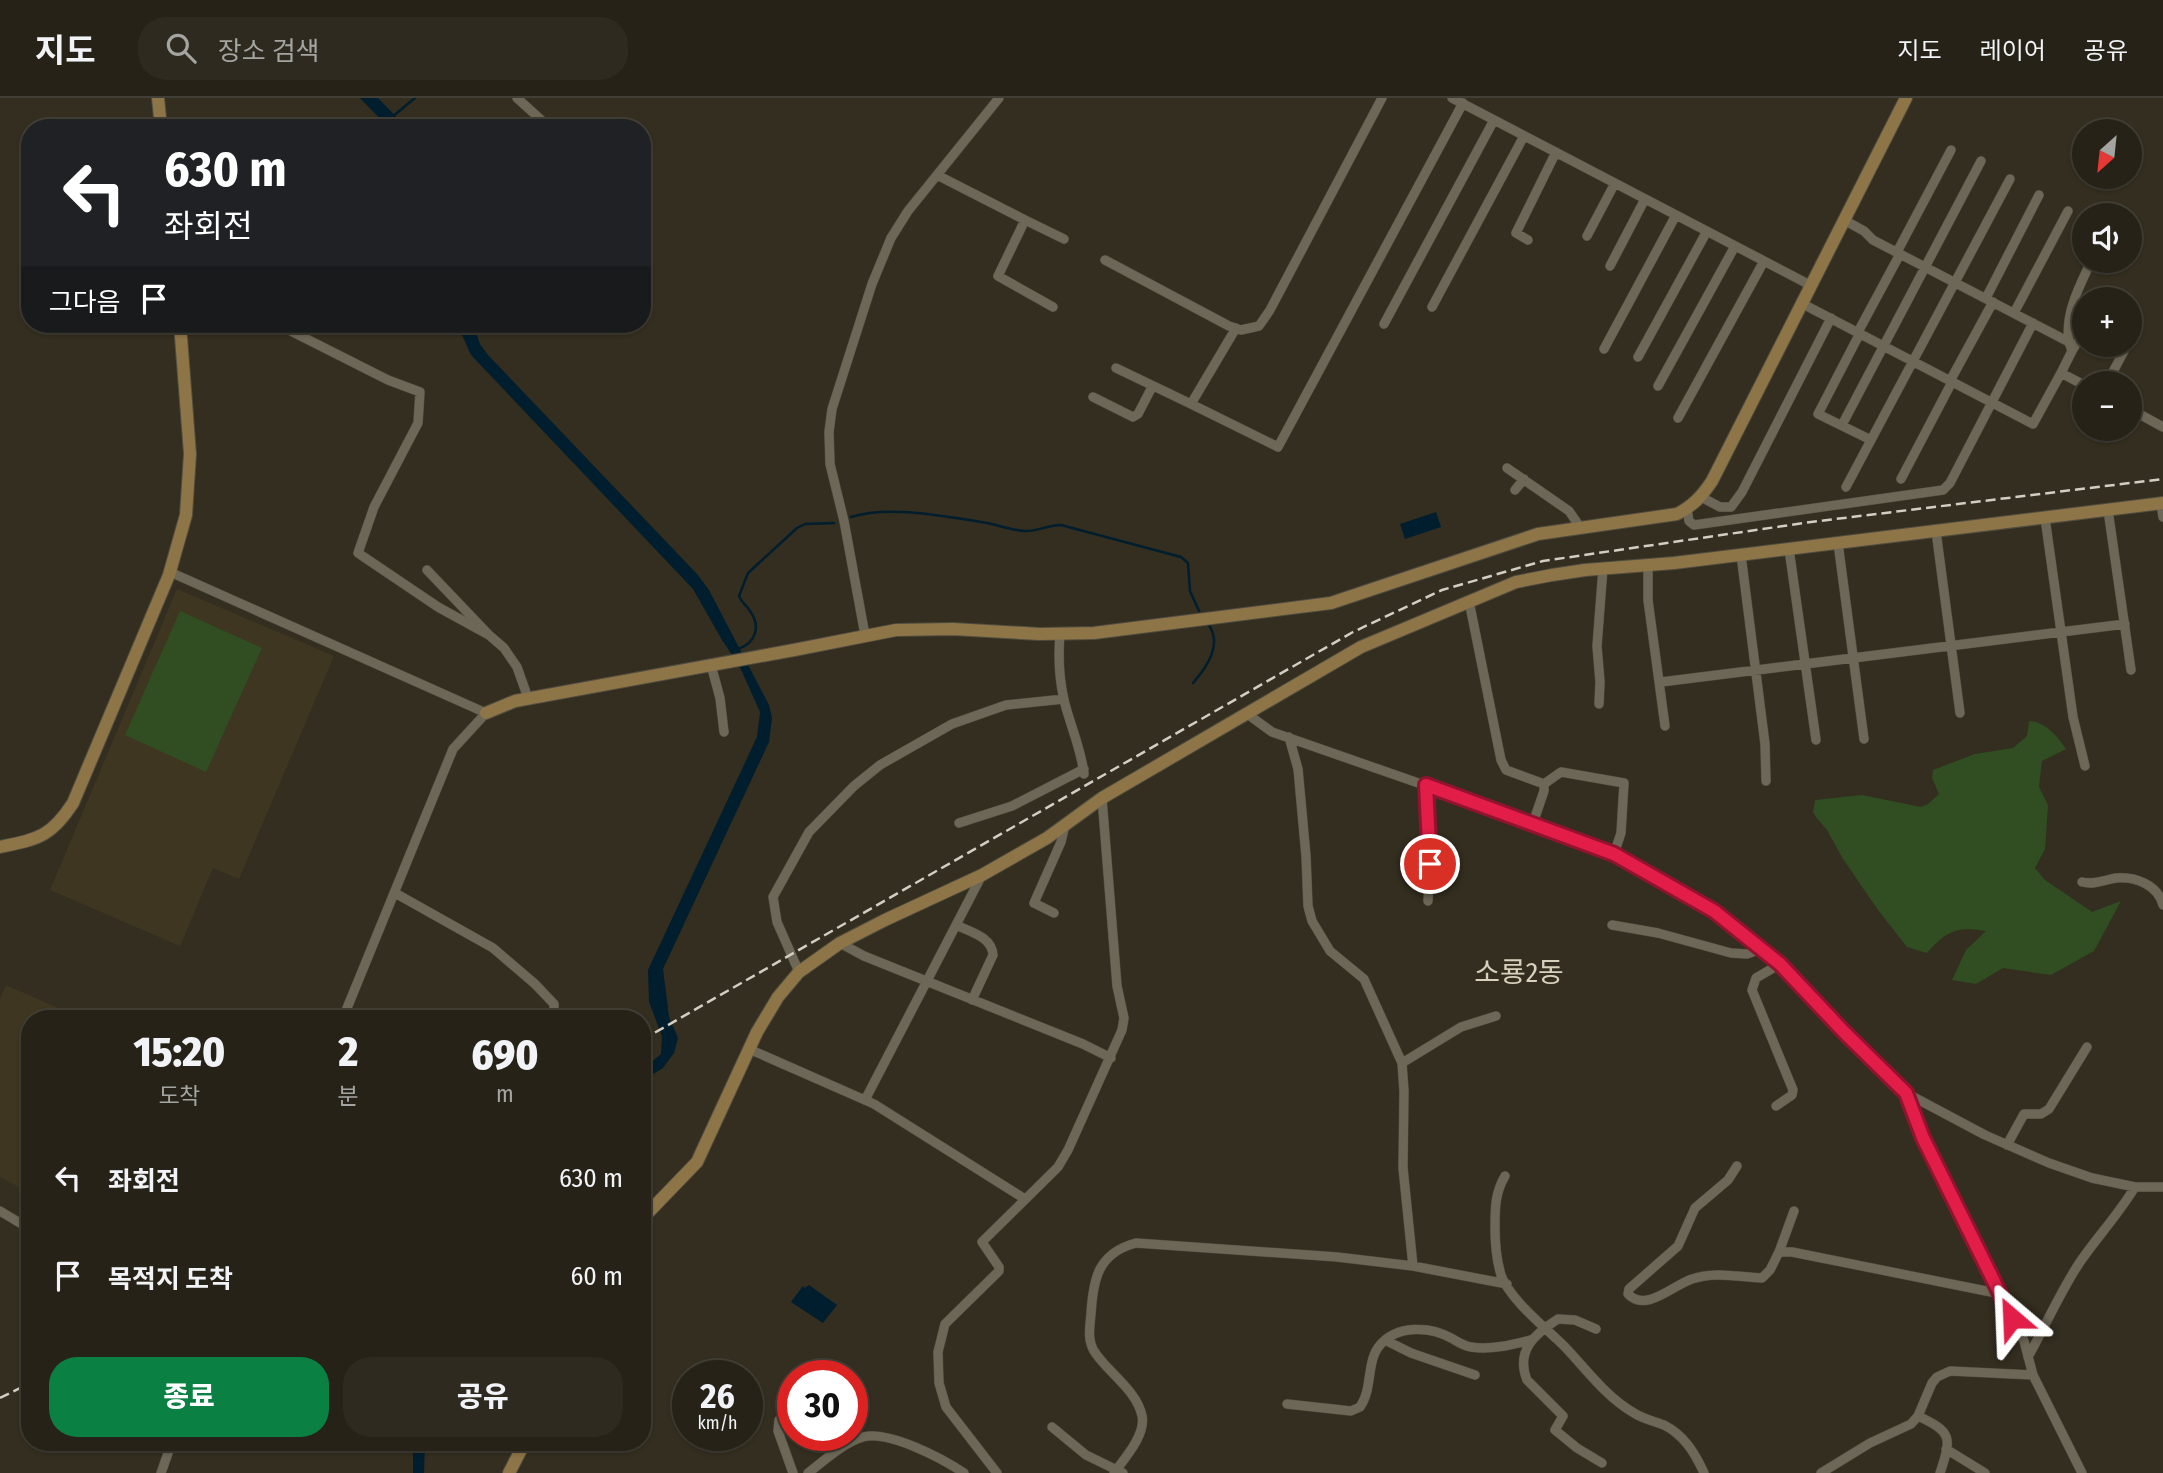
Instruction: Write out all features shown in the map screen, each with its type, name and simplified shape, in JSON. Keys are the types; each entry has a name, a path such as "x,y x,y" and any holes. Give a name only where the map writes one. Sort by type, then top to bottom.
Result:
{"street":[{"path":"158,98 160,119"},
{"path":"517,98 540,119"},
{"path":"865,635 847,535 830,464 829,432 832,409 872,284 891,238 908,211 999,98"},
{"path":"1105,260 1236,328 1253,328 1264,320 1382,98"},
{"path":"1452,98 1810,285"},
{"path":"346,1010 453,749 486,713 498,706 528,698 807,648 896,629 1060,634 1132,630 1331,603 1538,534 1677,514 1687,509 1701,497 1906,98"},
{"path":"1116,368 1278,447 1462,103"},
{"path":"1384,324 1494,120"},
{"path":"1433,307 1524,136"},
{"path":"1871,440 1818,414 1951,150"},
{"path":"1528,240 1516,233 1556,152"},
{"path":"1842,425 1982,161"},
{"path":"937,176 1064,239"},
{"path":"1846,487 2010,179"},
{"path":"1587,236 1615,183"},
{"path":"1901,479 1951,382 2039,195"},
{"path":"1609,267 1645,199"},
{"path":"2014,313 2068,211"},
{"path":"1604,349 1676,215"},
{"path":"1025,220 998,276 1053,307"},
{"path":"1844,220 1864,231 1873,240 2033,323 2071,347"},
{"path":"1638,357 1707,231"},
{"path":"1658,386 1735,246"},
{"path":"1678,418 1764,261"},
{"path":"1801,303 2033,424 2061,373 2071,347 2068,333 2070,314 2086,273"},
{"path":"1701,497 1720,506 1731,507 1742,492 1831,318"},
{"path":"1687,509 1689,522 1694,525 1943,491 1950,483 2033,323"},
{"path":"1191,404 1236,328"},
{"path":"0,847 35,839 48,833 61,823 74,803 170,572 186,516 190,454 181,333"},
{"path":"295,333 388,380 420,392 418,423 373,507 358,554 438,607 489,635"},
{"path":"2061,373 2072,379"},
{"path":"1093,397 1133,417 1138,414 1152,387"},
{"path":"2142,416 2163,427"},
{"path":"1507,468 1569,511 1580,527"},
{"path":"1515,490 1524,479"},
{"path":"651,1210 697,1162 749,1049 778,997 799,972 840,943 982,875 1047,838 1102,798 1361,647 1516,582 1552,575 2108,510 2162,508"},
{"path":"2108,510 2131,670"},
{"path":"2045,518 2073,717 2085,766"},
{"path":"1936,531 1960,713"},
{"path":"1838,543 1864,739"},
{"path":"1790,549 1816,740"},
{"path":"1741,555 1765,744 1766,780"},
{"path":"1648,565 1648,600 1665,726"},
{"path":"1599,704 1597,646 1604,568"},
{"path":"427,570 505,649 517,667 528,698"},
{"path":"170,572 486,713"},
{"path":"1469,601 1501,760 1506,770 1544,784"},
{"path":"1661,682 2125,624"},
{"path":"959,823 1012,806 1084,771 1064,699 1059,670 1060,634"},
{"path":"711,665 720,698 724,732"},
{"path":"799,972 777,922 773,897 809,832 854,786 880,765 952,724 1006,705 1064,699"},
{"path":"1246,713 1272,732 1614,854 1714,911 1761,948 1780,964 1906,1093 2049,1164 2092,1178 2135,1187 2163,1187"},
{"path":"1289,737 1298,769 1307,856 1308,906 1312,921 1330,951 1364,979 1402,1063 1405,1091 1403,1168 1413,1266"},
{"path":"1544,784 1561,772 1624,783 1621,833 1614,854"},
{"path":"1532,823 1544,784"},
{"path":"1426,785 1430,864 1428,901"},
{"path":"996,1473 946,1407 939,1383 938,1352 945,1324 999,1271 999,1266 982,1242 1058,1167 1111,1058 1124,1018 1117,986 1102,798"},
{"path":"1054,913 1034,903 1061,842 1066,824"},
{"path":"865,1100 982,875"},
{"path":"2082,882 2135,879 2150,885 2163,905"},
{"path":"395,893 493,948 535,984 554,1004 554,1010"},
{"path":"956,925 986,939 993,950 972,1000"},
{"path":"1612,925 1658,933 1731,953 1746,954 1761,948"},
{"path":"840,943 864,956 1083,1044 1111,1058"},
{"path":"1776,1106 1792,1095 1793,1090 1752,990 1756,978 1780,964"},
{"path":"1402,1063 1461,1027 1496,1016"},
{"path":"2007,1145 2024,1114 2041,1114 2049,1109 2087,1047"},
{"path":"749,1049 886,1111 944,1151 1025,1199"},
{"path":"1906,1093 1923,1138 2024,1341 2033,1375 2082,1473"},
{"path":"1737,1166 1728,1180 1695,1208 1678,1246 1629,1289 1628,1294 1632,1298 1642,1301 1653,1298 1692,1279 1711,1275 1731,1274 1762,1278 1770,1270 1779,1252 1794,1211"},
{"path":"1505,1176 1499,1186 1495,1203 1495,1251 1502,1278 1586,1373 1634,1413 1666,1426 1682,1438 1696,1454 1704,1473"},
{"path":"2028,1357 2066,1283 2082,1258 2119,1213 2135,1187"},
{"path":"0,1211 21,1224"},
{"path":"1052,1427 1086,1455 1117,1472 1142,1426 1142,1415 1136,1402 1092,1348 1089,1337 1093,1284 1104,1262 1120,1247 1136,1243 1210,1247 1413,1266 1507,1284"},
{"path":"1779,1252 1792,1252 2001,1294"},
{"path":"1596,1329 1575,1320 1558,1319 1530,1340 1525,1353 1524,1374 1563,1416 1555,1430 1602,1463"},
{"path":"1287,1404 1351,1411 1360,1407 1370,1383 1375,1352 1385,1340 1395,1334 1422,1328 1450,1337 1469,1347 1492,1348 1530,1340"},
{"path":"1385,1340 1411,1353 1475,1375"},
{"path":"1821,1473 1870,1443 1911,1424 1918,1416 1937,1377 1950,1371 2033,1375"},
{"path":"1918,1416 1940,1426 1946,1433 1946,1449 1940,1473"},
{"path":"808,1473 845,1446 870,1436 894,1438 964,1473"},
{"path":"1946,1449 1985,1473"},
{"path":"161,1473 169,1451"},
{"path":"509,1473 520,1451"},
{"path":"785,1451 793,1473"}],"shaded area":[{"path":"177,589 334,656 239,879 213,868 180,946 50,890"},
{"path":"6,985 63,1010 21,1010 21,1188 0,1177 0,999"}],"green space":[{"path":"180,611 262,648 206,772 125,735"},
{"path":"2029,721 2046,727 2066,749 2042,761 2039,787 2048,805 2045,849 2035,868 2045,880 2092,912 2121,901 2094,951 2051,975 2003,968 1976,984 1952,980 1966,950 1986,931 1967,929 1953,932 1927,953 1907,947 1878,910 1816,817 1813,812 1815,800 1862,795 1921,807 1939,794 1932,778 1933,770 1975,754 2013,748 2027,736"}],"water":[{"path":"360,98 378,98 398,119 380,119"},
{"path":"476,333 488,355 697,574 709,590 769,705 772,718 769,742 663,969 669,1017 678,1038 674,1053 663,1068 651,1075 651,1062 661,1054 662,1036 649,1002 648,970 757,737 760,712 739,665 693,589 471,355 462,335"},
{"path":"1436,512 1441,527 1405,539 1400,524"},
{"path":"809,1285 837,1305 823,1323 791,1302 803,1286 805,1288"},
{"path":"413,1451 425,1451 424,1473 413,1473"}],"waterway":[{"path":"392,117 415,98"},
{"path":"851,517 882,512 916,513 1024,531 1061,525 1181,557 1188,563 1190,591 1199,611"},
{"path":"738,649 749,643 756,628 749,609 739,596 748,573 797,528 805,524 834,523"},
{"path":"1193,683 1208,663 1214,647 1208,624"}],"railway":[{"path":"651,1035 1353,632 1442,590 1543,561 1811,522 2163,479"},
{"path":"0,1398 21,1388"}],"district":[{"name":"소룡2동","path":"1519,972"}],"route":[{"path":"1430,864 1426,785 1614,854 1714,911 1780,964 1906,1093 1923,1138 2012,1318"}]}
